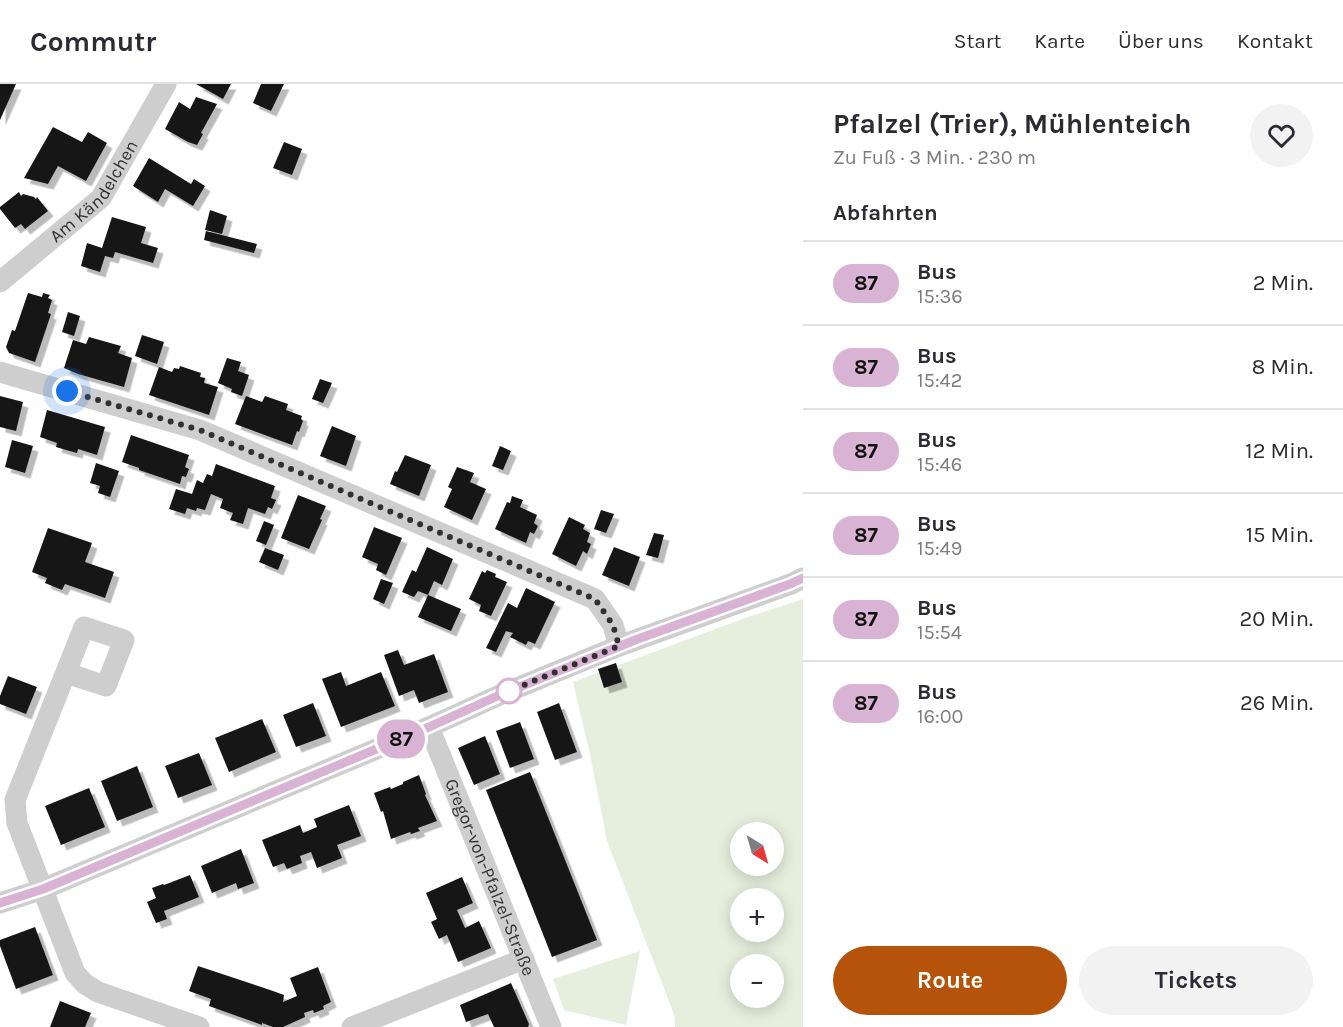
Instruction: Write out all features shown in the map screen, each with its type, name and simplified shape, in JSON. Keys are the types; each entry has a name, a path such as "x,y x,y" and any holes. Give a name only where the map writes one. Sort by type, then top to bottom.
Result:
{"street":[{"name":"Am Kändelchen","path":"0,282 101,198 166,84"},
{"path":"0,372 200,430 595,599 613,625 619,646"},
{"path":"0,903 43,889 619,646 803,578"},
{"path":"66,673 15,800 17,823 75,973 85,984 98,992 199,1027"},
{"name":"Gregor-von-Pfalzel-Straße","path":"429,727 551,1027"},
{"path":"352,1027 524,959"}],"green space":[{"path":"803,599 803,1027 675,1027 675,1017 607,841 573,682 745,618"},
{"path":"640,951 626,1025 564,1010 553,979"}],"building":[{"path":"0,84 16,84 0,120"},
{"path":"196,84 231,84 223,99"},
{"path":"261,84 284,84 271,111 253,103"},
{"path":"196,97 217,104 197,145 165,129 179,102 190,109"},
{"path":"53,127 82,142 88,132 107,143 86,181 58,166 48,184 24,178"},
{"path":"284,142 302,149 292,175 273,168"},
{"path":"149,158 191,184 194,179 205,186 193,206 165,189 158,202 133,186"},
{"path":"19,192 21,196 23,194 36,199 37,197 48,211 25,229 21,224 15,228 0,209"},
{"path":"210,210 227,216 222,234 205,230"},
{"path":"112,217 146,227 141,243 158,248 153,263 115,252 113,258 105,256 100,272 81,266 87,243 102,248"},
{"path":"206,231 257,244 254,253 204,240"},
{"path":"28,293 42,297 43,293 50,295 48,298 52,300 48,313 51,314 35,362 9,353 6,347 12,330 15,331"},
{"path":"68,312 80,316 74,336 62,332"},
{"path":"142,335 164,342 157,364 135,356"},
{"path":"89,337 121,346 118,353 132,358 124,387 64,368 73,340 86,344"},
{"path":"227,358 241,362 238,371 249,375 242,396 218,383"},
{"path":"180,366 201,373 200,377 205,378 204,383 218,387 209,415 149,395 159,367 172,372 174,368 179,369"},
{"path":"320,379 332,383 323,403 312,399"},
{"path":"0,396 23,402 16,431 0,427"},
{"path":"246,396 262,402 265,396 288,404 286,410 302,416 303,421 292,445 235,424"},
{"path":"47,410 105,427 97,455 78,449 77,453 56,447 57,443 40,437"},
{"path":"332,426 356,436 346,466 320,456"},
{"path":"131,435 189,455 185,467 189,469 186,477 182,476 180,484 122,462"},
{"path":"12,440 33,446 25,473 5,467"},
{"path":"500,446 511,451 503,470 492,466"},
{"path":"405,455 431,465 419,496 390,484"},
{"path":"96,463 119,471 110,497 98,493 100,486 90,483"},
{"path":"216,464 275,486 271,498 276,500 272,509 268,507 265,514 248,508 243,524 230,520 233,513 220,508 223,499 211,494 205,510 197,508 196,511 187,508 185,514 169,509 176,489 192,494 197,480 203,483 207,474 212,476"},
{"path":"457,467 474,473 470,482 486,489 472,520 444,507 452,489 448,487"},
{"path":"298,495 326,506 309,549 281,538"},
{"path":"512,496 523,500 520,507 537,515 534,523 538,526 534,534 530,532 526,543 495,529"},
{"path":"601,510 614,514 606,533 594,529"},
{"path":"569,517 585,525 583,529 590,533 587,542 591,544 587,554 583,551 576,566 552,554"},
{"path":"264,521 274,525 266,545 256,541"},
{"path":"374,527 402,538 386,575 376,570 378,564 362,557"},
{"path":"48,528 92,543 85,562 114,572 105,598 65,584 62,590 45,583 47,578 32,572"},
{"path":"654,533 664,535 658,558 646,555"},
{"path":"427,547 453,559 442,585 434,581 428,595 418,591 414,597 402,592 412,570 416,572"},
{"path":"614,547 640,557 629,586 602,575"},
{"path":"265,548 284,555 278,570 259,562"},
{"path":"487,570 496,574 495,577 507,582 491,616 479,611 481,605 469,599 482,571 485,573"},
{"path":"381,579 393,583 384,604 373,599"},
{"path":"526,588 555,602 535,644 528,641 526,645 510,637 513,633 506,631 496,652 486,648 508,603 517,608"},
{"path":"428,595 461,609 451,631 418,617"},
{"path":"398,650 404,665 434,654 448,692 419,703 414,690 399,696 384,655"},
{"path":"616,663 622,682 604,688 598,669"},
{"path":"341,672 346,686 381,672 395,706 341,727 322,679"},
{"path":"8,676 37,687 26,714 0,704 0,696"},
{"path":"313,703 326,736 296,747 283,715"},
{"path":"559,703 577,752 555,760 537,712"},
{"path":"262,719 276,752 229,772 215,738"},
{"path":"520,722 534,759 510,768 496,731"},
{"path":"485,736 500,774 474,785 458,748"},
{"path":"199,753 212,785 178,798 165,766"},
{"path":"137,766 153,807 117,821 101,781"},
{"path":"530,772 597,940 552,957 486,790"},
{"path":"419,775 437,821 418,828 420,831 391,839 383,811 381,812 374,793 390,787 391,789"},
{"path":"89,788 105,827 61,845 45,806"},
{"path":"349,805 361,836 337,845 342,858 317,868 311,852 300,856 302,863 287,869 284,863 273,867 262,840 300,825 303,833 317,827 314,819"},
{"path":"241,849 254,883 238,889 236,883 212,893 201,866"},
{"path":"190,875 199,897 164,911 167,919 156,923 147,902 156,898 152,888"},
{"path":"462,877 473,903 457,910 465,928 479,921 491,948 458,962 447,935 439,939 431,922 437,919 426,893"},
{"path":"35,927 53,975 16,989 0,946 0,940"},
{"path":"198,966 284,995 283,1002 297,996 290,978 318,967 331,1002 323,1006 324,1009 314,1013 313,1010 304,1013 305,1017 283,1027 273,1027 262,1023 262,1025 209,1006 211,999 189,991"},
{"path":"511,983 529,1024 528,1027 494,1027 488,1014 466,1022 460,1005"},
{"path":"60,1001 91,1013 85,1027 50,1027"}],"bus line":[{"name":"87","path":"0,903 43,889 599,654 803,578"}],"route":[{"path":"67,391 200,430 595,599 613,625 619,646 502,694 509,691"}]}
